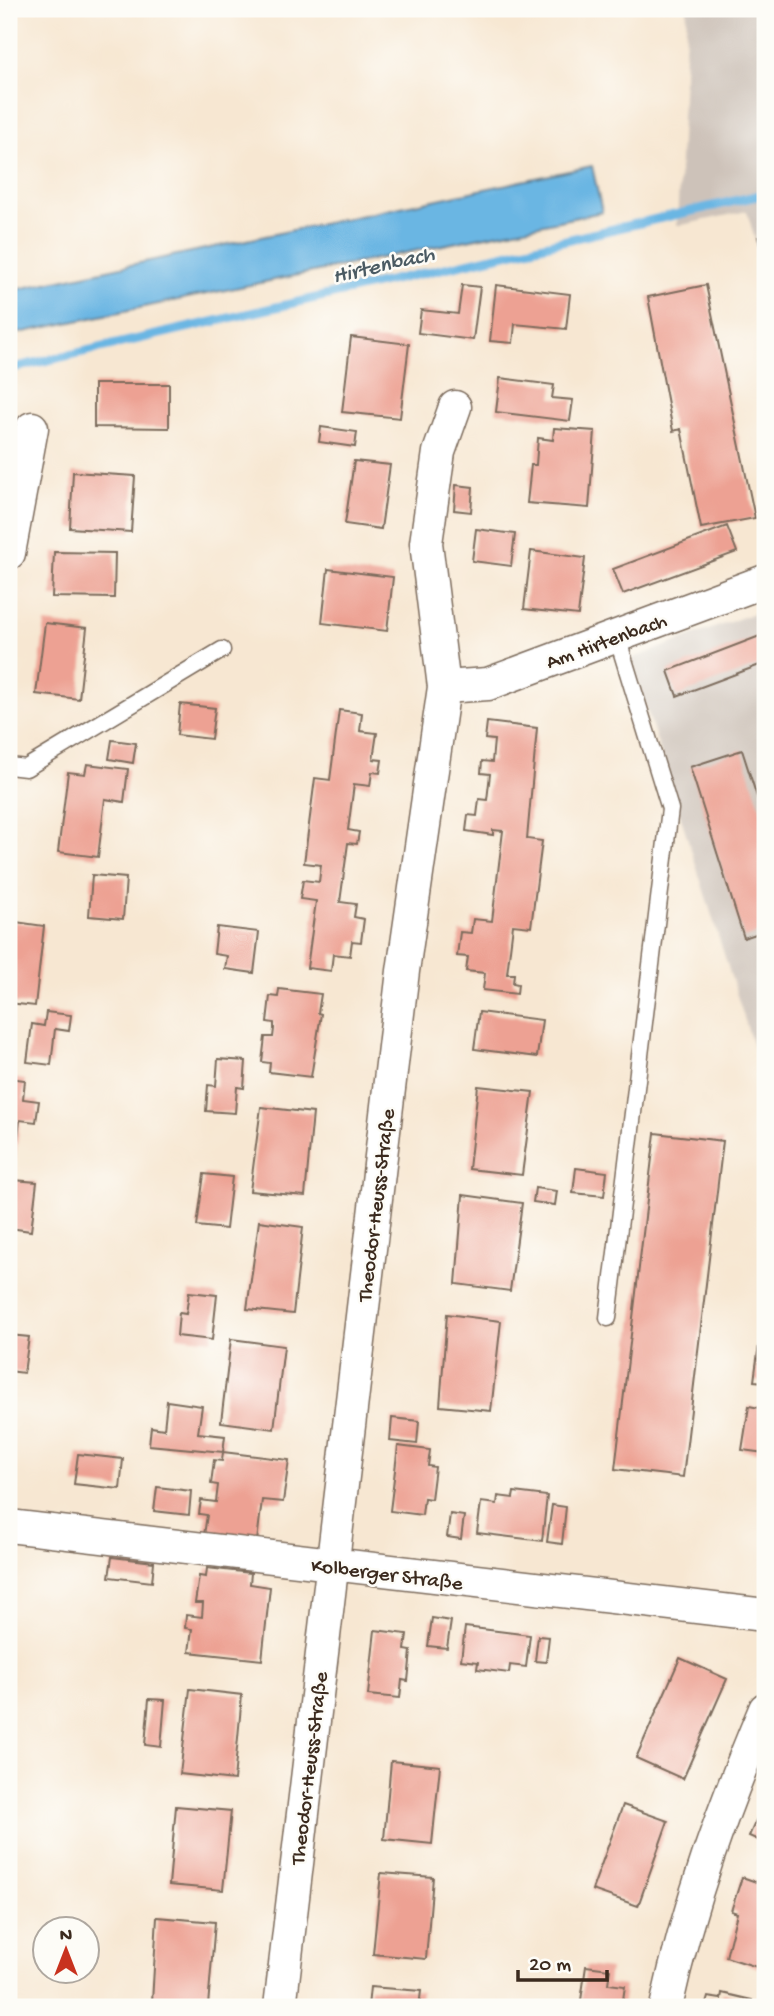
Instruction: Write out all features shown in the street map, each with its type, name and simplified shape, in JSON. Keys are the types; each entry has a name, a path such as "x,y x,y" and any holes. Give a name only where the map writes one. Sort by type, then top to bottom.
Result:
{"street":[{"name":"Theodor-Heuss-Straße","path":"280,2007 403,971 444,687 426,543 439,452 455,407"},
{"path":"9,553 32,428"},
{"name":"Am Hirtenbach","path":"444,687 488,684 765,582"},
{"name":"Kolberger Straße","path":"9,1526 332,1567 765,1615"},
{"path":"666,2007 683,1929 730,1792 765,1709"}],"lane":[{"path":"608,1318 670,809 617,636"},
{"path":"9,766 26,768 222,650"}],"shaded area":[{"path":"687,9 765,9 765,276 747,211 677,226"},
{"path":"765,590 765,1084 631,659 762,610"}],"water":[{"path":"592,166 602,212 9,335 9,291"}],"building":[{"path":"765,235 765,263 764,263 758,237"},
{"path":"462,285 480,287 473,340 418,333 421,310 458,314"},
{"path":"496,285 570,294 566,329 515,324 513,343 490,341"},
{"path":"706,285 755,518 701,528 681,429 673,431 648,297"},
{"path":"351,337 409,344 400,418 342,412"},
{"path":"500,378 554,385 552,398 573,400 570,421 496,412"},
{"path":"94,384 169,384 169,428 94,427"},
{"path":"321,427 357,432 355,447 319,442"},
{"path":"554,428 595,431 589,508 527,503 531,465 536,465 538,438 553,440"},
{"path":"354,461 390,465 381,529 345,524"},
{"path":"73,472 135,476 131,532 70,528"},
{"path":"456,485 473,487 471,512 454,510"},
{"path":"727,526 737,552 623,594 613,569"},
{"path":"476,529 515,534 511,566 472,561"},
{"path":"531,551 585,558 578,615 524,609"},
{"path":"54,552 115,553 114,598 52,597"},
{"path":"328,569 393,577 387,631 322,623"},
{"path":"45,623 87,628 79,699 36,694"},
{"path":"765,634 765,663 677,696 668,671"},
{"path":"180,704 215,708 211,739 177,735"},
{"path":"339,710 362,713 360,731 377,733 373,759 382,760 380,773 372,772 370,786 354,784 348,830 359,832 357,844 348,843 340,902 356,904 354,917 364,919 361,942 352,941 350,956 333,954 331,971 307,968 316,901 300,899 303,880 319,882 321,865 304,863 315,778 330,780"},
{"path":"487,722 537,728 527,839 542,841 531,927 513,925 507,974 514,974 513,983 518,984 517,994 483,990 485,973 466,971 468,957 457,956 460,932 471,933 473,919 492,921 503,831 493,830 493,835 466,831 468,815 477,816 479,799 487,800 490,774 481,773 482,761 492,762 494,740 485,739"},
{"path":"112,740 136,743 133,763 109,759"},
{"path":"742,750 765,822 765,931 744,938 690,767"},
{"path":"87,764 128,769 124,802 105,799 98,857 58,852 68,772 85,774"},
{"path":"92,875 126,878 123,919 89,916"},
{"path":"9,921 44,926 35,1006 9,1003"},
{"path":"217,927 259,932 254,973 225,969 227,956 214,954"},
{"path":"279,989 321,994 318,1013 321,1014 311,1077 269,1072 270,1063 262,1062 265,1037 273,1037 274,1029 274,1023 267,1022 270,996 278,997"},
{"path":"46,1012 71,1015 69,1031 55,1029 51,1065 27,1062 32,1024 44,1026"},
{"path":"479,1012 542,1020 537,1057 474,1049"},
{"path":"218,1059 246,1061 244,1088 237,1087 235,1113 206,1111 208,1085 216,1086"},
{"path":"9,1078 25,1080 23,1099 39,1101 36,1122 20,1120 15,1160 9,1159"},
{"path":"478,1086 533,1092 522,1175 469,1169"},
{"path":"261,1107 313,1113 305,1196 250,1191"},
{"path":"655,1133 723,1141 683,1477 615,1469"},
{"path":"576,1168 607,1172 604,1196 573,1193"},
{"path":"204,1174 232,1177 226,1229 197,1226"},
{"path":"13,1180 37,1182 31,1231 9,1228 9,1197"},
{"path":"535,1188 557,1191 555,1205 533,1202"},
{"path":"463,1195 522,1203 510,1291 456,1284"},
{"path":"259,1221 303,1227 293,1314 247,1309"},
{"path":"189,1292 217,1295 212,1340 177,1336 179,1313 186,1314"},
{"path":"765,1307 765,1382 754,1381"},
{"path":"447,1314 501,1321 491,1411 440,1406"},
{"path":"9,1335 29,1337 24,1373 9,1371"},
{"path":"231,1339 284,1346 274,1429 221,1422"},
{"path":"167,1401 202,1406 198,1433 225,1436 223,1452 149,1445 151,1427 164,1429"},
{"path":"749,1406 765,1409 765,1453 742,1450"},
{"path":"392,1418 419,1421 417,1444 390,1441"},
{"path":"398,1446 430,1450 428,1466 435,1467 431,1499 424,1498 422,1515 390,1511"},
{"path":"223,1452 289,1460 283,1502 262,1500 257,1541 204,1535 207,1515 199,1514 201,1500 216,1502 218,1485 211,1484 214,1460 222,1461"},
{"path":"78,1454 123,1459 120,1489 74,1484"},
{"path":"157,1487 191,1491 189,1515 154,1511"},
{"path":"514,1492 547,1496 542,1541 477,1533 481,1502 497,1504 498,1496 513,1498"},
{"path":"552,1505 566,1507 562,1544 547,1542"},
{"path":"450,1514 464,1516 461,1539 447,1537"},
{"path":"112,1557 154,1562 152,1582 109,1577"},
{"path":"207,1568 251,1573 250,1584 270,1587 262,1660 189,1652 192,1629 185,1628 186,1615 202,1617 203,1603 195,1603 199,1576 206,1577"},
{"path":"432,1618 451,1621 447,1648 428,1646"},
{"path":"465,1627 530,1635 526,1667 510,1665 509,1673 477,1669 478,1662 461,1660"},
{"path":"375,1630 407,1634 405,1650 411,1651 408,1681 402,1680 400,1698 368,1695"},
{"path":"538,1636 549,1637 546,1662 535,1661"},
{"path":"680,1658 727,1679 683,1779 636,1758"},
{"path":"190,1689 242,1695 234,1780 180,1774"},
{"path":"149,1699 165,1700 161,1747 145,1745"},
{"path":"391,1761 440,1766 432,1844 384,1839"},
{"path":"623,1805 668,1821 638,1906 592,1890"},
{"path":"176,1806 231,1811 223,1890 169,1885"},
{"path":"758,1816 765,1820 765,1843 749,1836"},
{"path":"381,1873 433,1877 426,1959 373,1954"},
{"path":"742,1877 765,1885 763,1969 726,1957 737,1913 731,1911"},
{"path":"157,1917 215,1922 208,2006 152,2002"},
{"path":"586,1966 610,1969 608,1984 625,1986 622,2007 580,2007"},
{"path":"370,1987 421,1991 419,2007 368,2007"},
{"path":"722,1993 752,2000 751,2007 705,2007 708,1997 721,1999"}],"waterway":[{"name":"Hirtenbach","path":"9,369 765,194"}]}
